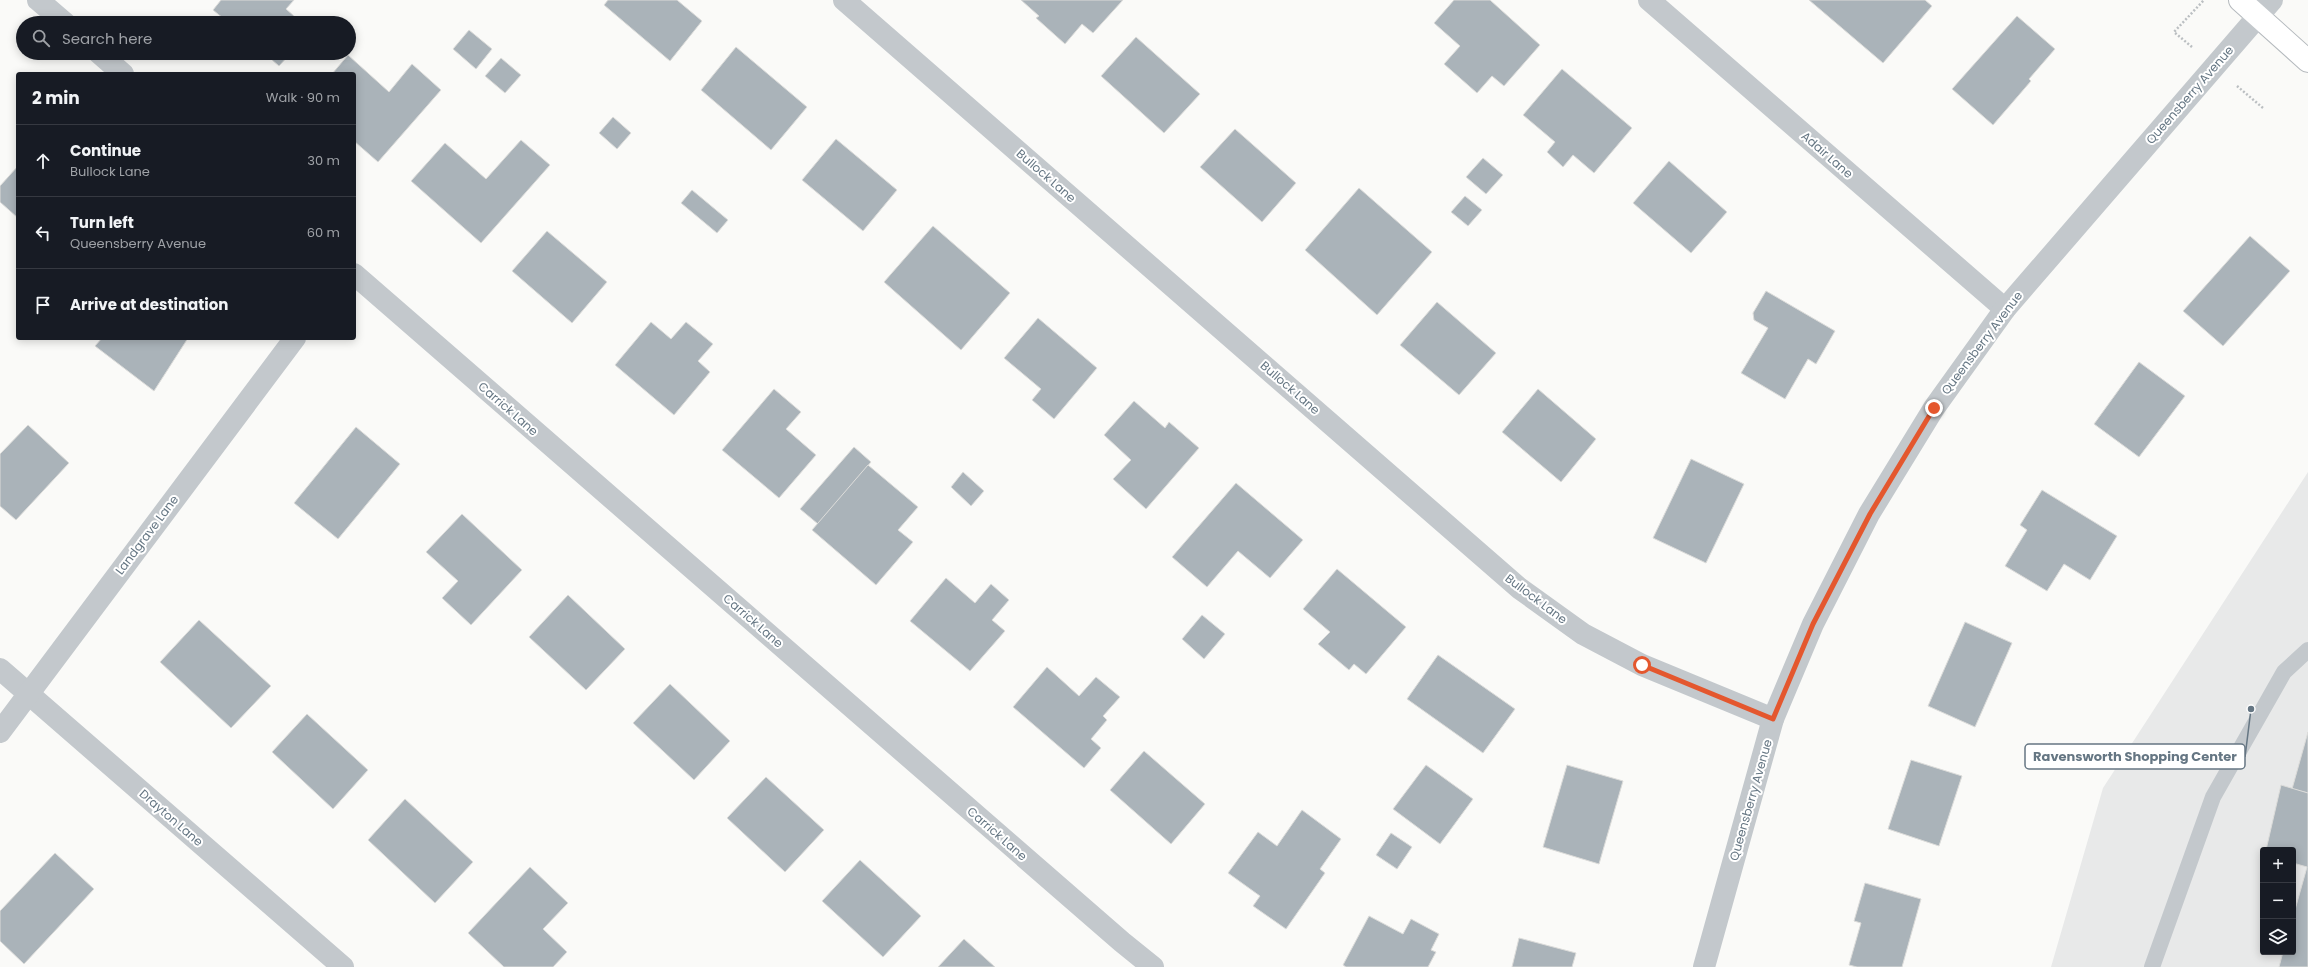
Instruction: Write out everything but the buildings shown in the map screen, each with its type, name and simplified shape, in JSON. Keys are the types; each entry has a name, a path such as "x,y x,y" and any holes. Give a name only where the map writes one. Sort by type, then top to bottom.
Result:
{"main road":[{"path":"2240,0 2265,8 2308,61"}],"street":[{"path":"38,0 57,16"},
{"name":"Bullock Lane","path":"844,0 1519,588 1583,634 1642,665 1773,719"},
{"name":"Adair Lane","path":"1649,0 2005,309"},
{"name":"Queensberry Avenue","path":"1704,967 1773,719 1813,624 1870,514 1934,408 2005,309 2265,8"},
{"path":"107,60 121,72"},
{"name":"Carrick Lane","path":"356,276 1122,942 1153,967"},
{"name":"Landgrave Lane","path":"0,732 294,340"},
{"name":"Drayton Lane","path":"0,669 343,967"}],"lane":[{"path":"2152,967 2213,797 2284,672 2308,650"}],"shaded area":[{"path":"2308,472 2308,967 2051,967 2103,788"}],"place":[{"name":"Ravensworth Shopping Center","path":"2251,709"}],"route":[{"path":"1642,665 1773,719 1813,624 1870,514 1934,408"}]}
